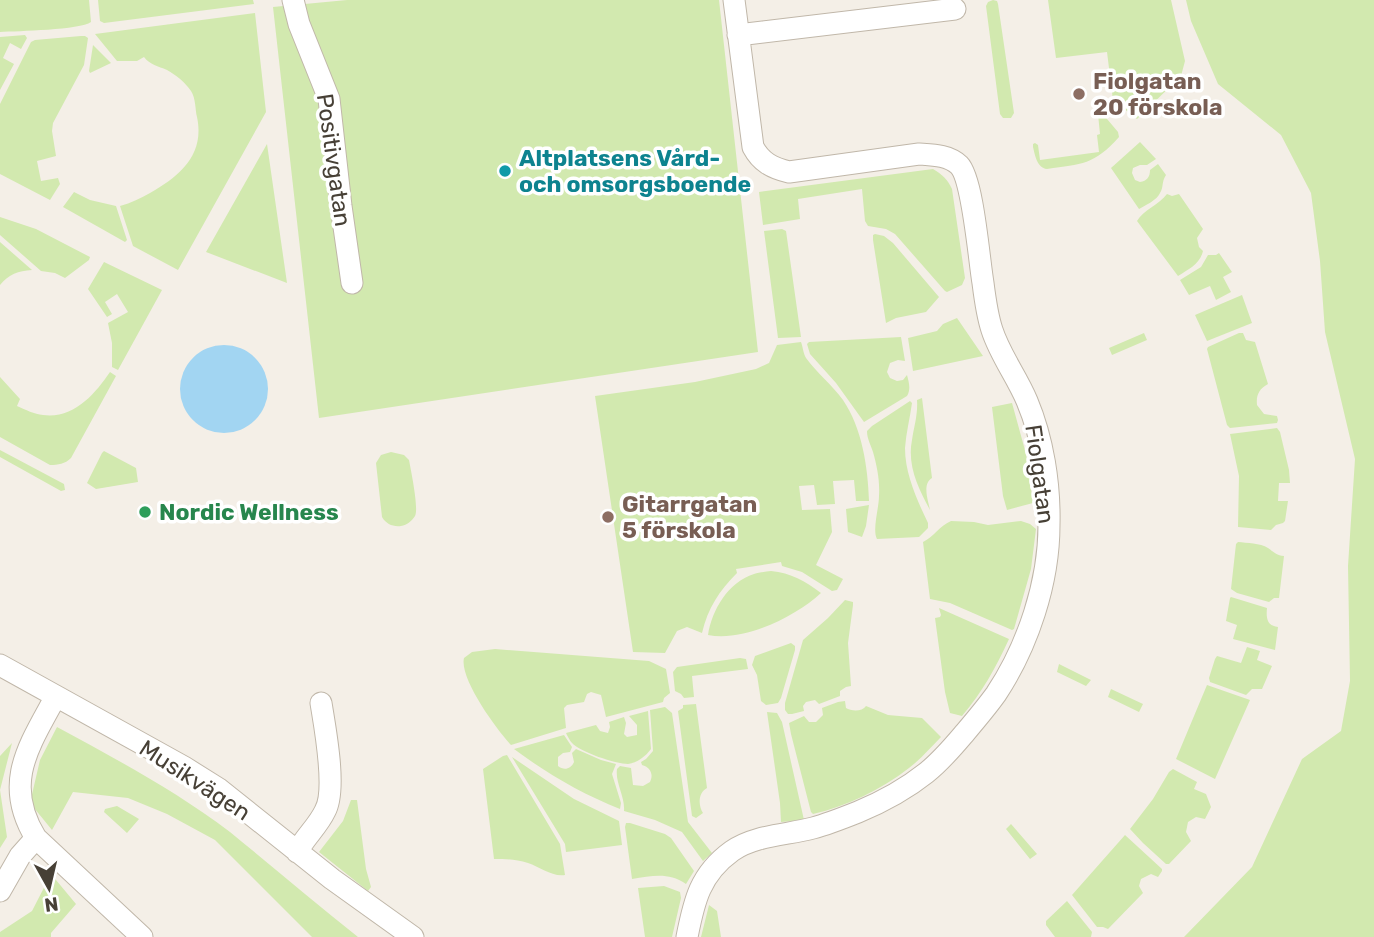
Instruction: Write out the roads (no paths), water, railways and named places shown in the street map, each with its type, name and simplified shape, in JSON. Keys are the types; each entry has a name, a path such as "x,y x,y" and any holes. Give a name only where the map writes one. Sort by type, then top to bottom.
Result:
{"street":[{"name":"Positivgatan","path":"293,0 299,24 328,99 352,283"},
{"name":"Fiolgatan","path":"687,937 697,895 706,876 734,850 755,841 814,828 858,812 902,790 928,772 955,745 997,693 1024,641 1039,600 1047,567 1049,527 1048,494 1037,428 1027,401 992,331 969,189 962,168 940,155 919,154 789,172 765,162 753,147 733,0"},
{"path":"738,35 955,9"},
{"name":"Musikvägen","path":"0,665 219,789 371,909 413,937"},
{"path":"56,696 23,764 19,793 26,821 36,838 142,937"},
{"path":"297,852 326,811 330,795 321,703"},
{"path":"0,891 20,856 36,838"}],"water":[{"path":"224,345 241,348 255,358 265,372 268,389 265,406 255,420 241,430 224,433 207,430 193,420 183,406 180,389 183,372 193,358 207,348"}],"place":[{"name":"Fiolgatan 20 förskola","path":"1079,94"},
{"name":"Altplatsens Vård- och omsorgsboende","path":"505,171"},
{"name":"Nordic Wellness","path":"145,512"},
{"name":"Gitarrgatan 5 förskola","path":"608,517"}]}
